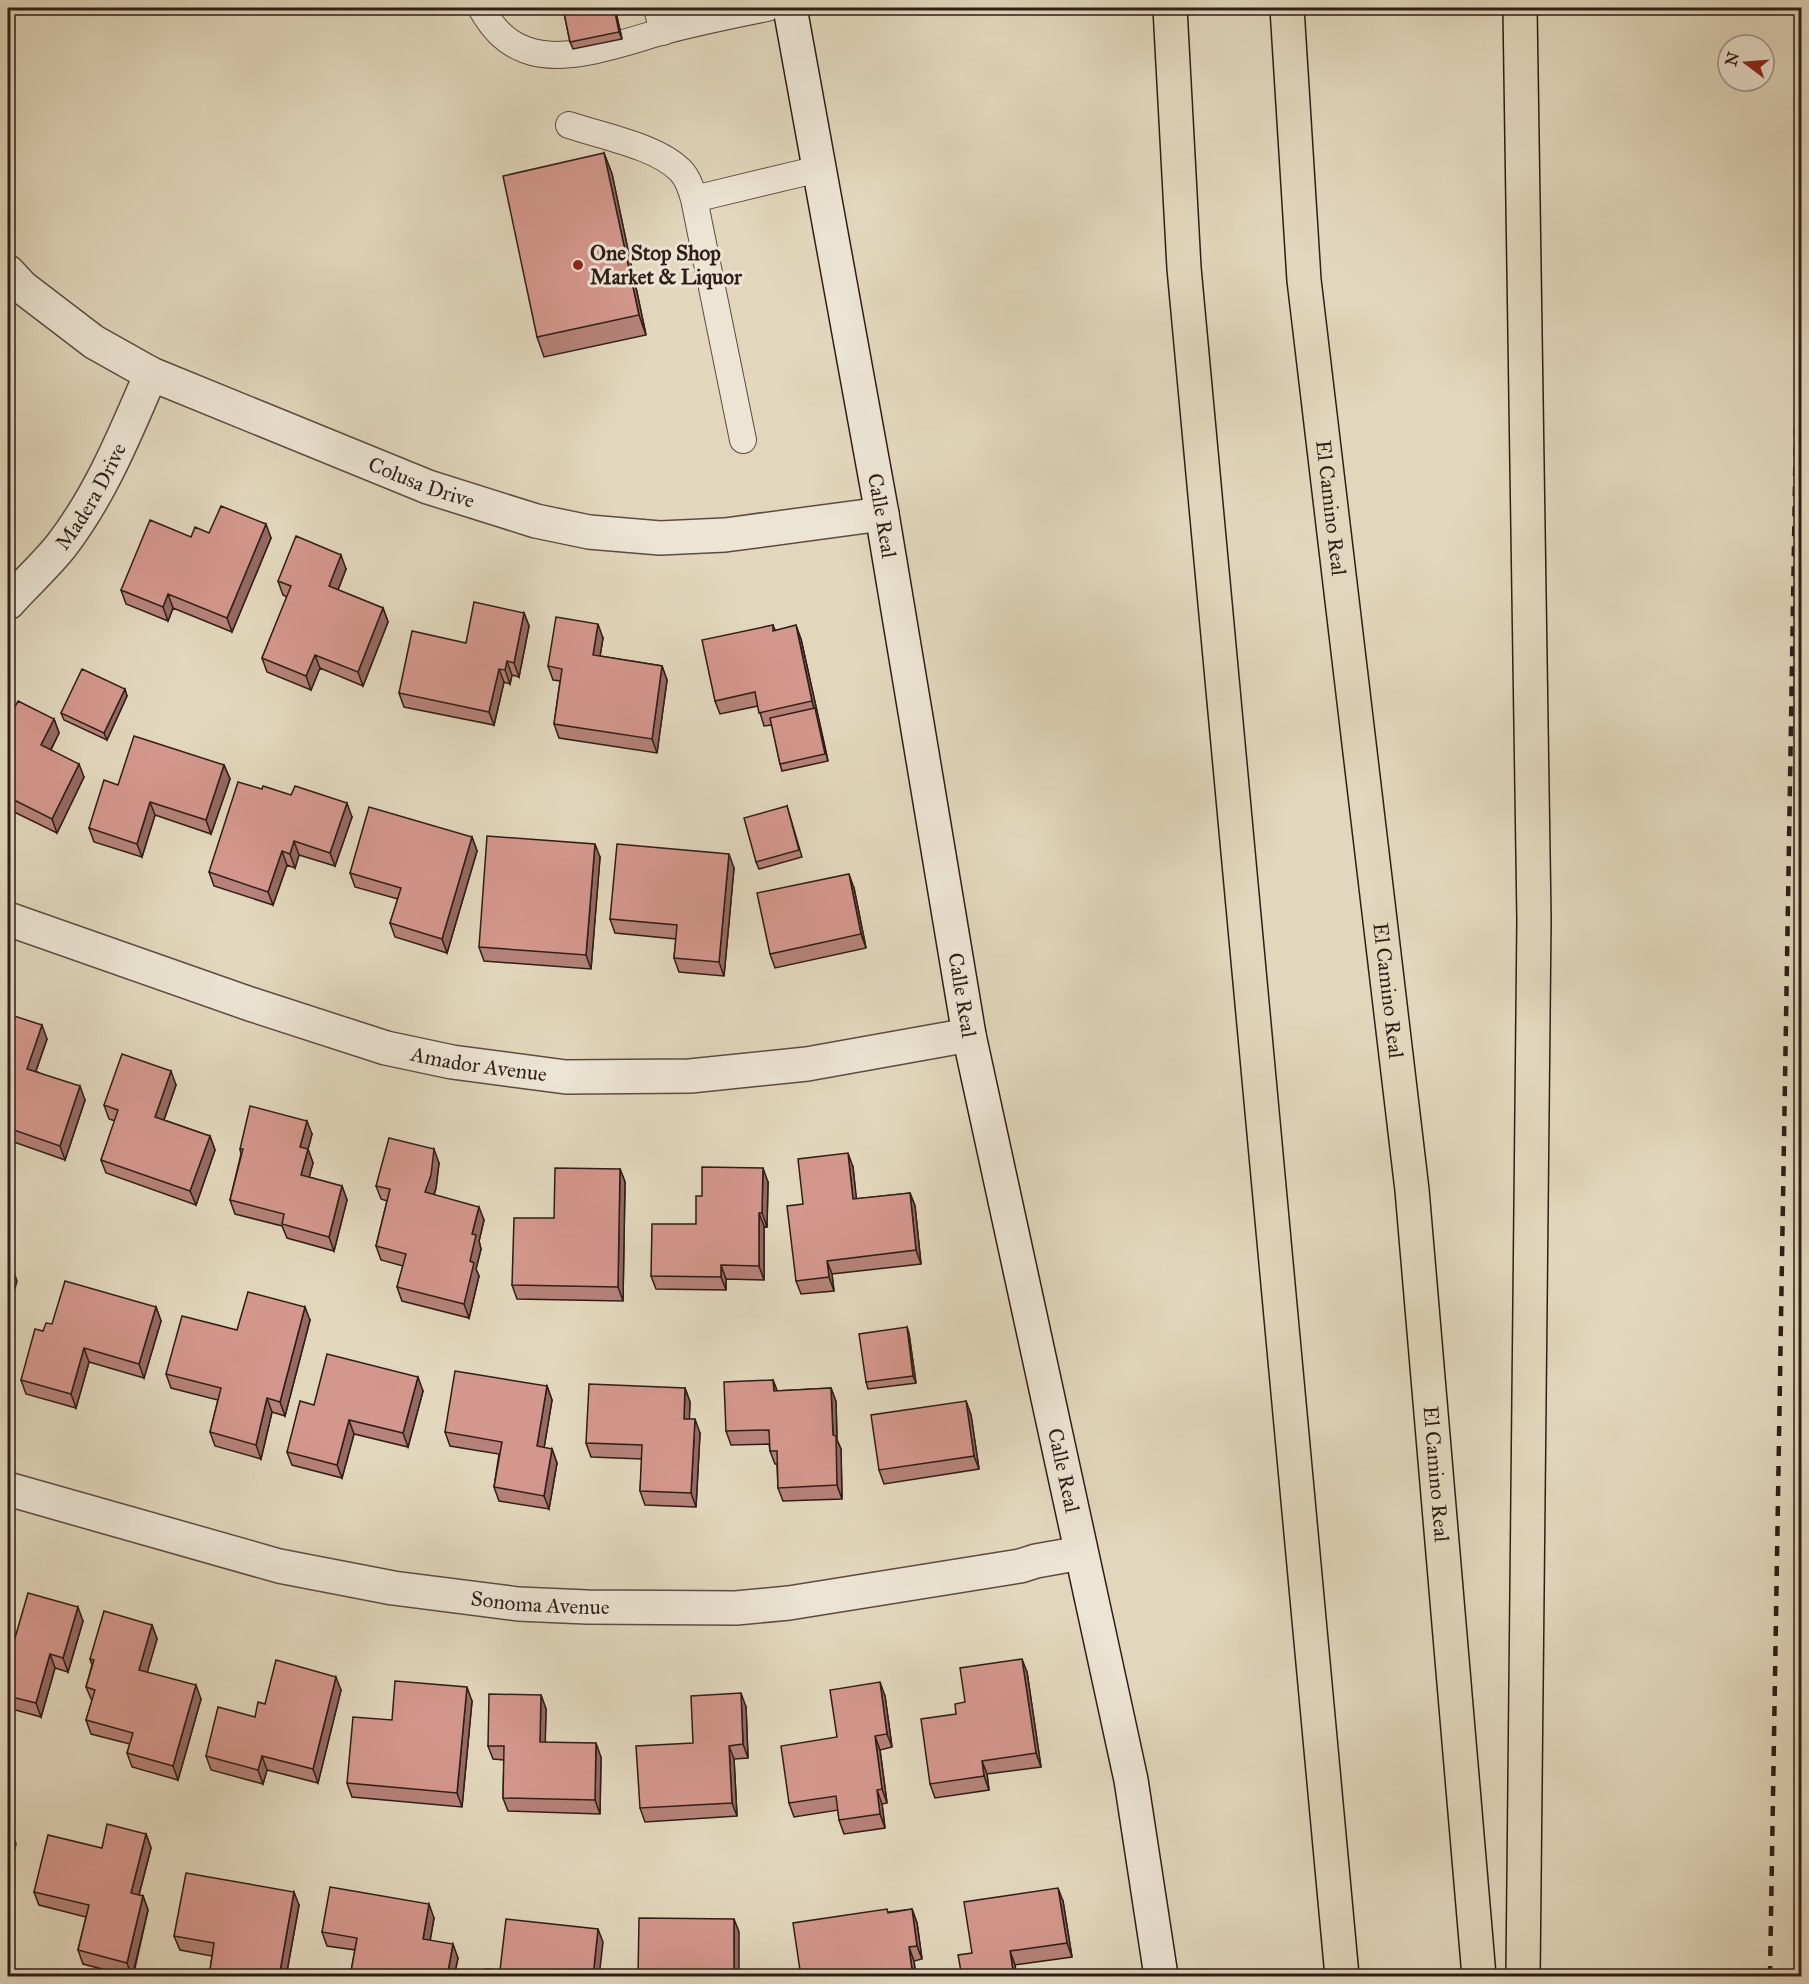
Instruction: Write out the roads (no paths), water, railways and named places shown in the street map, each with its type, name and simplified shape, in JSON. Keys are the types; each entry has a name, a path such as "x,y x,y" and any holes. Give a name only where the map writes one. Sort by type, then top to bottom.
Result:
{"highway":[{"path":"1154,8 1184,268 1342,1977"},
{"path":"1170,8 1184,268"},
{"name":"El Camino Real","path":"1287,8 1304,280 1412,1190 1479,1977"},
{"path":"1520,8 1534,919 1523,1977"}],"street":[{"name":"Calle Real","path":"790,8 882,513 969,1035 1131,1780 1161,1977"},
{"name":"Colusa Drive","path":"8,272 22,287 94,342 151,374 428,486 536,521 589,532 660,538 725,535 882,513"},
{"name":"Madera Drive","path":"8,603 59,548 85,511 110,469 151,374"},
{"name":"Amador Avenue","path":"8,919 377,1046 452,1062 566,1077 702,1075 807,1064 969,1035"},
{"name":"Sonoma Avenue","path":"8,1489 279,1566 393,1588 518,1604 736,1608 789,1603 1020,1566 1081,1553"}],"lane":[{"path":"481,8 492,26 508,42 528,51 550,55 574,53 633,41 660,20 767,8"},
{"path":"569,125 648,150 666,159 680,171 689,183 743,440"},
{"path":"694,199 819,169"}],"railway":[{"path":"1770,1976 1802,66"}],"place":[{"name":"One Stop Shop Market & Liquor","path":"578,265"}]}
